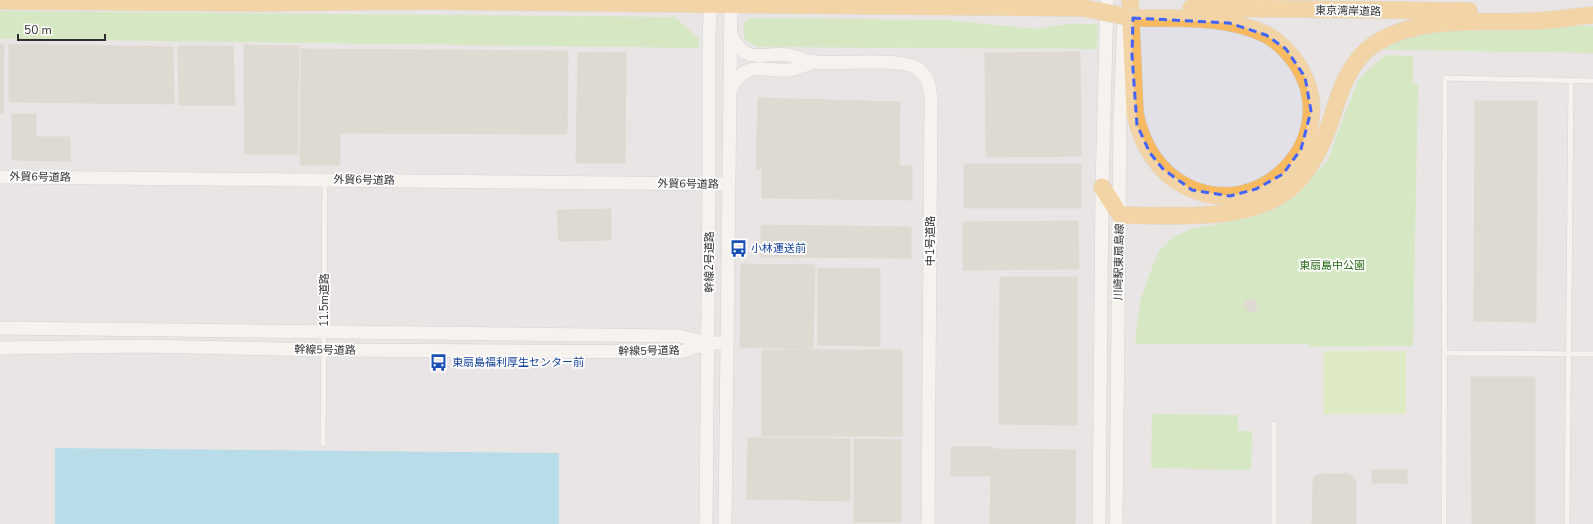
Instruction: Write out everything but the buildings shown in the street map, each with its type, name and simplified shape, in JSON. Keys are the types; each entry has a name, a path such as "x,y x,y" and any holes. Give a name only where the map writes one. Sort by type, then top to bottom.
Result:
{"highway":[{"path":"1130,0 1136,119 1140,132 1150,153 1163,170 1180,184 1192,190 1230,196 1256,190 1283,174 1301,149 1307,136 1311,111 1305,77 1293,58 1286,49 1270,37 1245,27 1210,20 1160,13"},
{"name":"東京湾岸道路","path":"0,1 258,3 731,2 1083,8 1160,13 1593,14"},
{"path":"1102,187 1120,214 1204,215 1249,209 1280,196 1294,186 1315,158 1323,142 1345,80 1362,54 1373,45 1391,36 1426,25 1532,21 1593,14"}],"street":[{"name":"川崎駅東扇島線","path":"1099,524 1102,187 1106,0"},
{"name":"川崎駅東扇島線","path":"1116,524 1121,67 1126,0"},
{"name":"幹線2号道路","path":"706,524 709,34 711,2"},
{"name":"幹線2号道路","path":"725,524 731,2"},
{"name":"中1号道路","path":"731,35 741,51 752,55 789,55 813,62 903,63 918,69 923,74 930,87 928,524"},
{"name":"中1号道路","path":"730,90 738,76 747,70 790,70 813,62"},
{"name":"外貿6号道路","path":"0,177 728,184"},
{"name":"幹線5号道路","path":"0,328 679,336 708,343"},
{"name":"幹線5号道路","path":"0,348 142,346 324,350 681,352 708,343"},
{"path":"708,343 727,343"}],"lane":[{"path":"1444,524 1445,78 1593,81"},
{"path":"1568,524 1571,81"},
{"name":"11.5m道路","path":"323,444 325,180"},
{"path":"1444,353 1593,354"},
{"path":"1274,424 1274,524"}],"highlighted area":[{"path":"1133,18 1229,23 1266,35 1286,49 1305,77 1311,111 1301,149 1283,174 1256,189 1230,196 1192,190 1163,169 1150,153 1137,125 1132,55"}],"shaded area":[{"path":"0,0 1593,0 1593,524 559,524 559,454 55,448 55,524 0,524"}],"green space":[{"path":"0,11 675,17 699,39 699,48 0,39"},
{"path":"756,18 948,20 1035,29 1067,24 1098,24 1097,49 758,47 745,40 743,25 747,20"},
{"path":"1475,25 1593,26 1593,53 1385,50 1394,37"},
{"name":"東扇島中公園","path":"1385,55 1413,56 1413,82 1418,85 1413,346 1312,347 1307,344 1135,344 1140,302 1159,251 1172,238 1191,229 1253,217 1292,198 1327,161 1358,80"},
{"path":"1324,351 1406,351 1406,414 1324,414"},
{"path":"1152,414 1238,415 1238,431 1252,431 1251,470 1151,468"}],"water":[{"path":"55,448 559,453 559,524 55,524"}],"place":[{"name":"小林運送前","path":"738,248"},
{"name":"東扇島福利厚生センター前","path":"439,362"}]}
